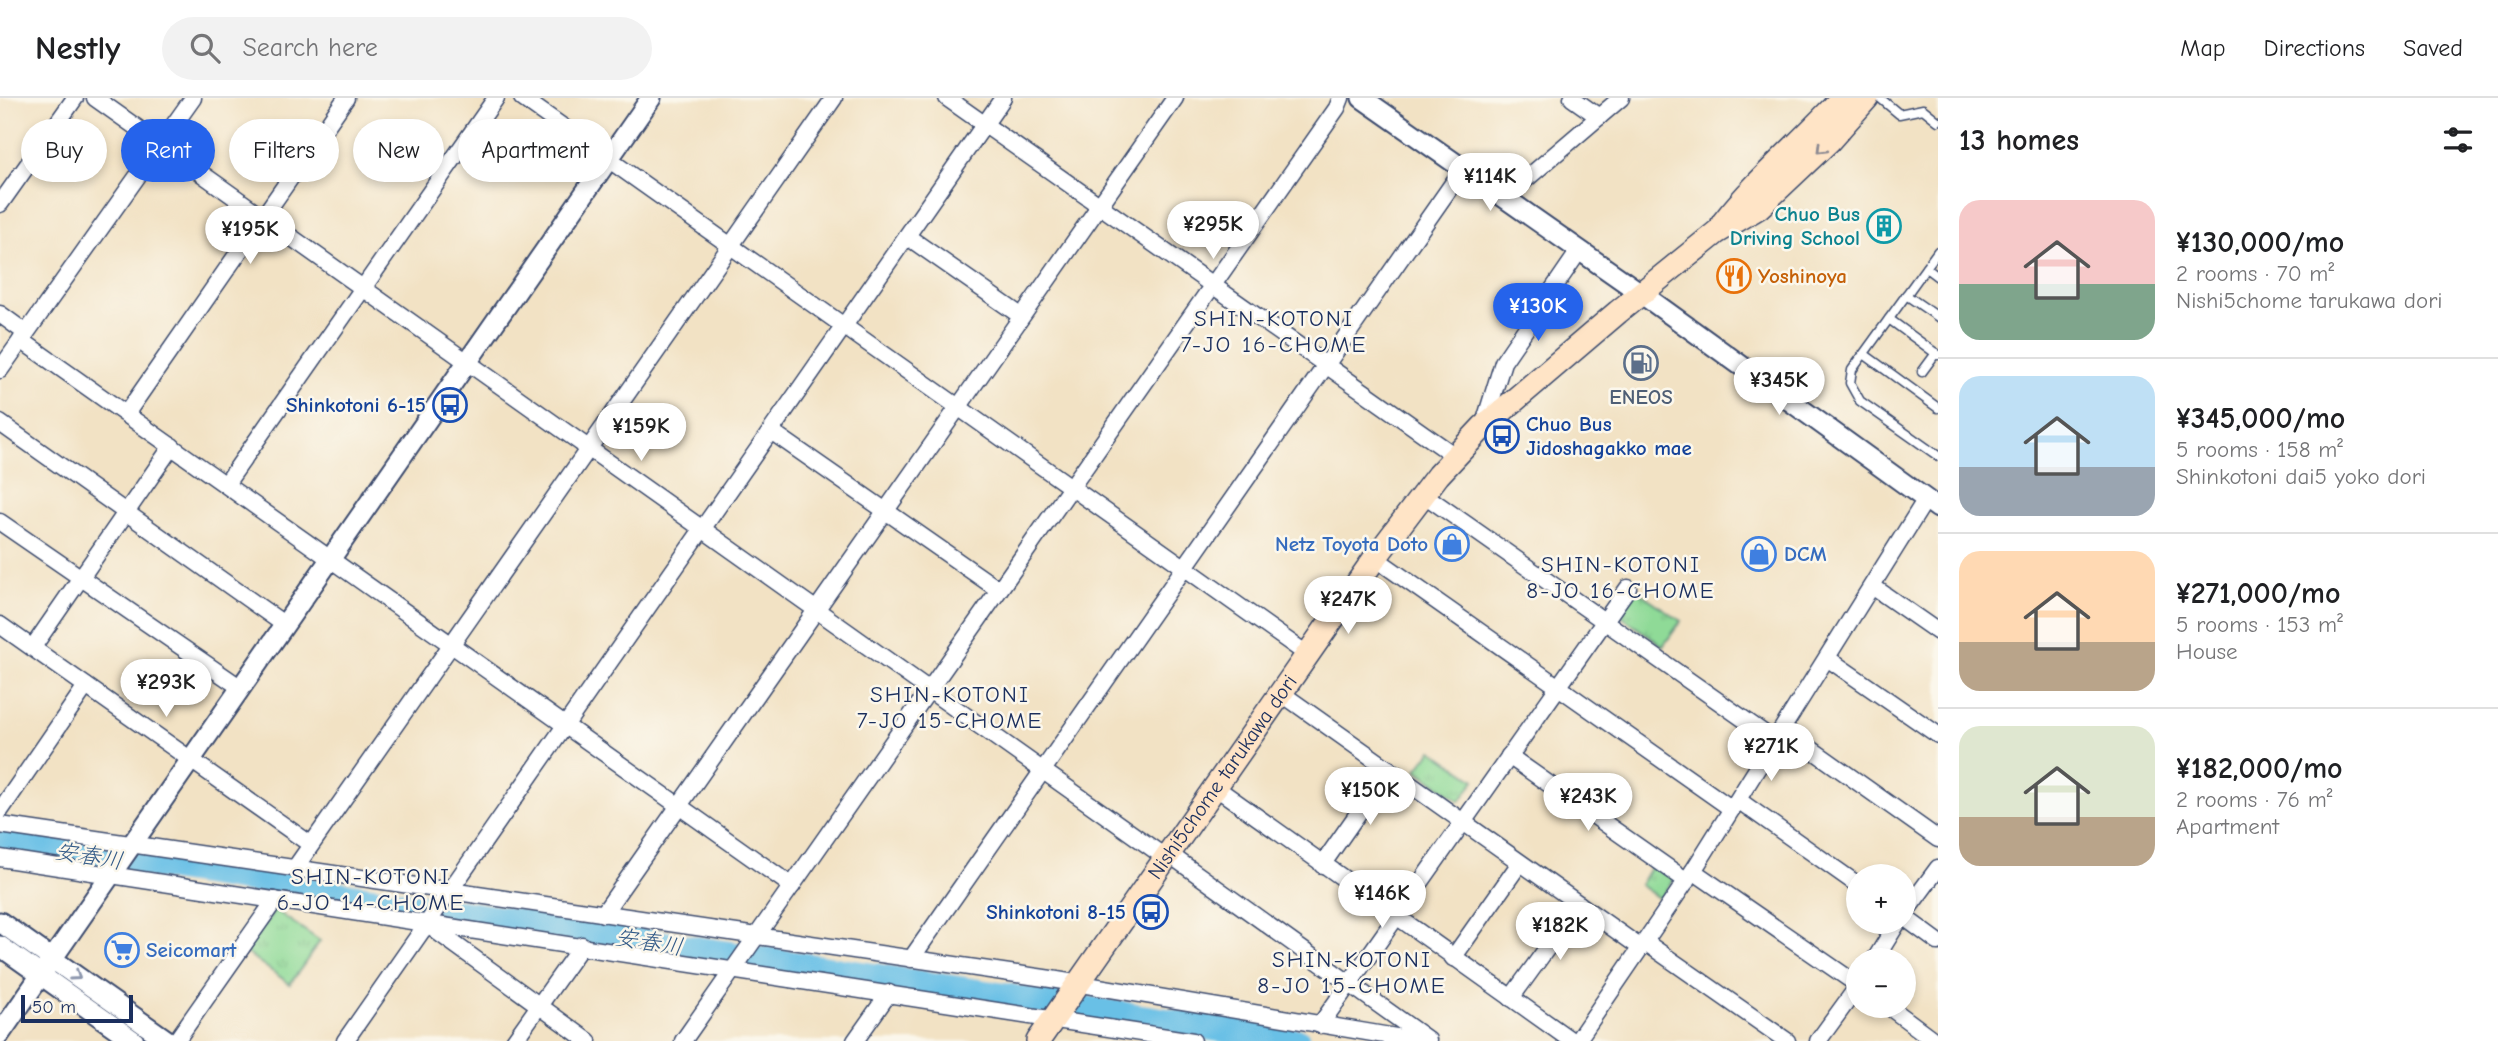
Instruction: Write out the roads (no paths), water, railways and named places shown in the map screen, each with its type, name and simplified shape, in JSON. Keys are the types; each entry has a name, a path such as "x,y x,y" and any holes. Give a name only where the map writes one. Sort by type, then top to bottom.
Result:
{"main road":[{"name":"Nishi5chome tarukawa dori","path":"1717,232 1747,192 1783,160 1842,98"},
{"name":"Nishi5chome tarukawa dori","path":"1038,1041 1375,558 1455,456 1483,427 1717,232 1759,207 1829,141 1867,98"}],"street":[{"path":"0,204 75,98"},
{"path":"95,98 125,119"},
{"path":"178,119 193,98"},
{"path":"126,414 346,98"},
{"path":"226,484 496,98"},
{"path":"524,98 553,119"},
{"path":"613,153 652,98"},
{"path":"295,868 834,98"},
{"path":"947,98 1455,456"},
{"path":"345,1041 1003,98"},
{"path":"603,914 1174,98"},
{"path":"683,1041 1337,108 1340,98"},
{"path":"1215,788 1453,958 1575,1041 1690,876 1872,586 1932,504 1643,293 1362,98"},
{"path":"1572,98 1599,117"},
{"path":"1504,198 1621,98"},
{"path":"613,162 1308,655"},
{"path":"911,959 1463,169"},
{"path":"0,370 133,182"},
{"path":"212,182 1429,1041"},
{"path":"0,1034 593,182"},
{"path":"908,237 1021,316"},
{"path":"1483,427 1503,362 1579,251"},
{"path":"0,314 24,336 126,414 792,886"},
{"path":"0,424 285,625"},
{"path":"771,430 999,590"},
{"path":"33,647 172,446"},
{"path":"1423,494 1605,622 1938,839"},
{"path":"0,522 241,688"},
{"path":"1375,558 1558,686 1846,877"},
{"path":"1872,586 1938,632"},
{"path":"1320,1025 1628,588"},
{"path":"0,625 310,844"},
{"path":"1827,658 1938,735"},
{"path":"0,811 86,686"},
{"path":"1281,693 1579,904 1787,1041"},
{"path":"1509,756 1846,977"},
{"path":"1322,864 1389,769"},
{"path":"0,825 295,868 446,895 603,914 753,941 911,959 1193,1041"},
{"path":"0,858 114,871 275,900 429,920 889,993 1066,1002 1320,1025 1420,1041"},
{"path":"1453,958 1520,863"},
{"path":"1916,898 1938,868"},
{"path":"176,1041 275,900"},
{"path":"1511,998 1579,904"},
{"path":"429,920 588,1041"},
{"path":"0,922 46,967 134,1041"},
{"path":"1916,925 1938,942"},
{"path":"514,1041 582,945"},
{"path":"0,946 46,967 168,1041"},
{"path":"855,1041 889,993"},
{"path":"1818,1041 1846,1002"},
{"path":"1904,1018 1935,1041"}],"lane":[{"path":"1880,98 1899,114 1923,109 1938,121"},
{"path":"1938,251 1852,370 1850,383 1860,401 1938,456"},
{"path":"1926,268 1938,277"},
{"path":"1906,295 1938,317"},
{"path":"1889,319 1937,354 1922,372"},
{"path":"1864,354 1938,408"}],"waterway":[{"name":"安春川","path":"0,842 1298,1041"}],"place":[{"name":"Chuo Bus Driving School","path":"1884,226"},
{"name":"Yoshinoya","path":"1734,276"},
{"name":"ENEOS","path":"1641,363"},
{"name":"Shinkotoni 6-15","path":"450,405"},
{"name":"Chuo Bus Jidoshagakko mae","path":"1502,436"},
{"name":"Netz Toyota Doto","path":"1452,544"},
{"name":"DCM","path":"1759,554"},
{"name":"Shinkotoni 8-15","path":"1151,912"},
{"name":"Seicomart","path":"122,950"}],"district":[{"name":"SHIN-KOTONI 7-JO 16-CHOME","path":"1274,331"},
{"name":"SHIN-KOTONI 8-JO 16-CHOME","path":"1621,577"},
{"name":"SHIN-KOTONI 7-JO 15-CHOME","path":"950,707"},
{"name":"SHIN-KOTONI 6-JO 14-CHOME","path":"371,889"},
{"name":"SHIN-KOTONI 8-JO 15-CHOME","path":"1352,972"}]}
